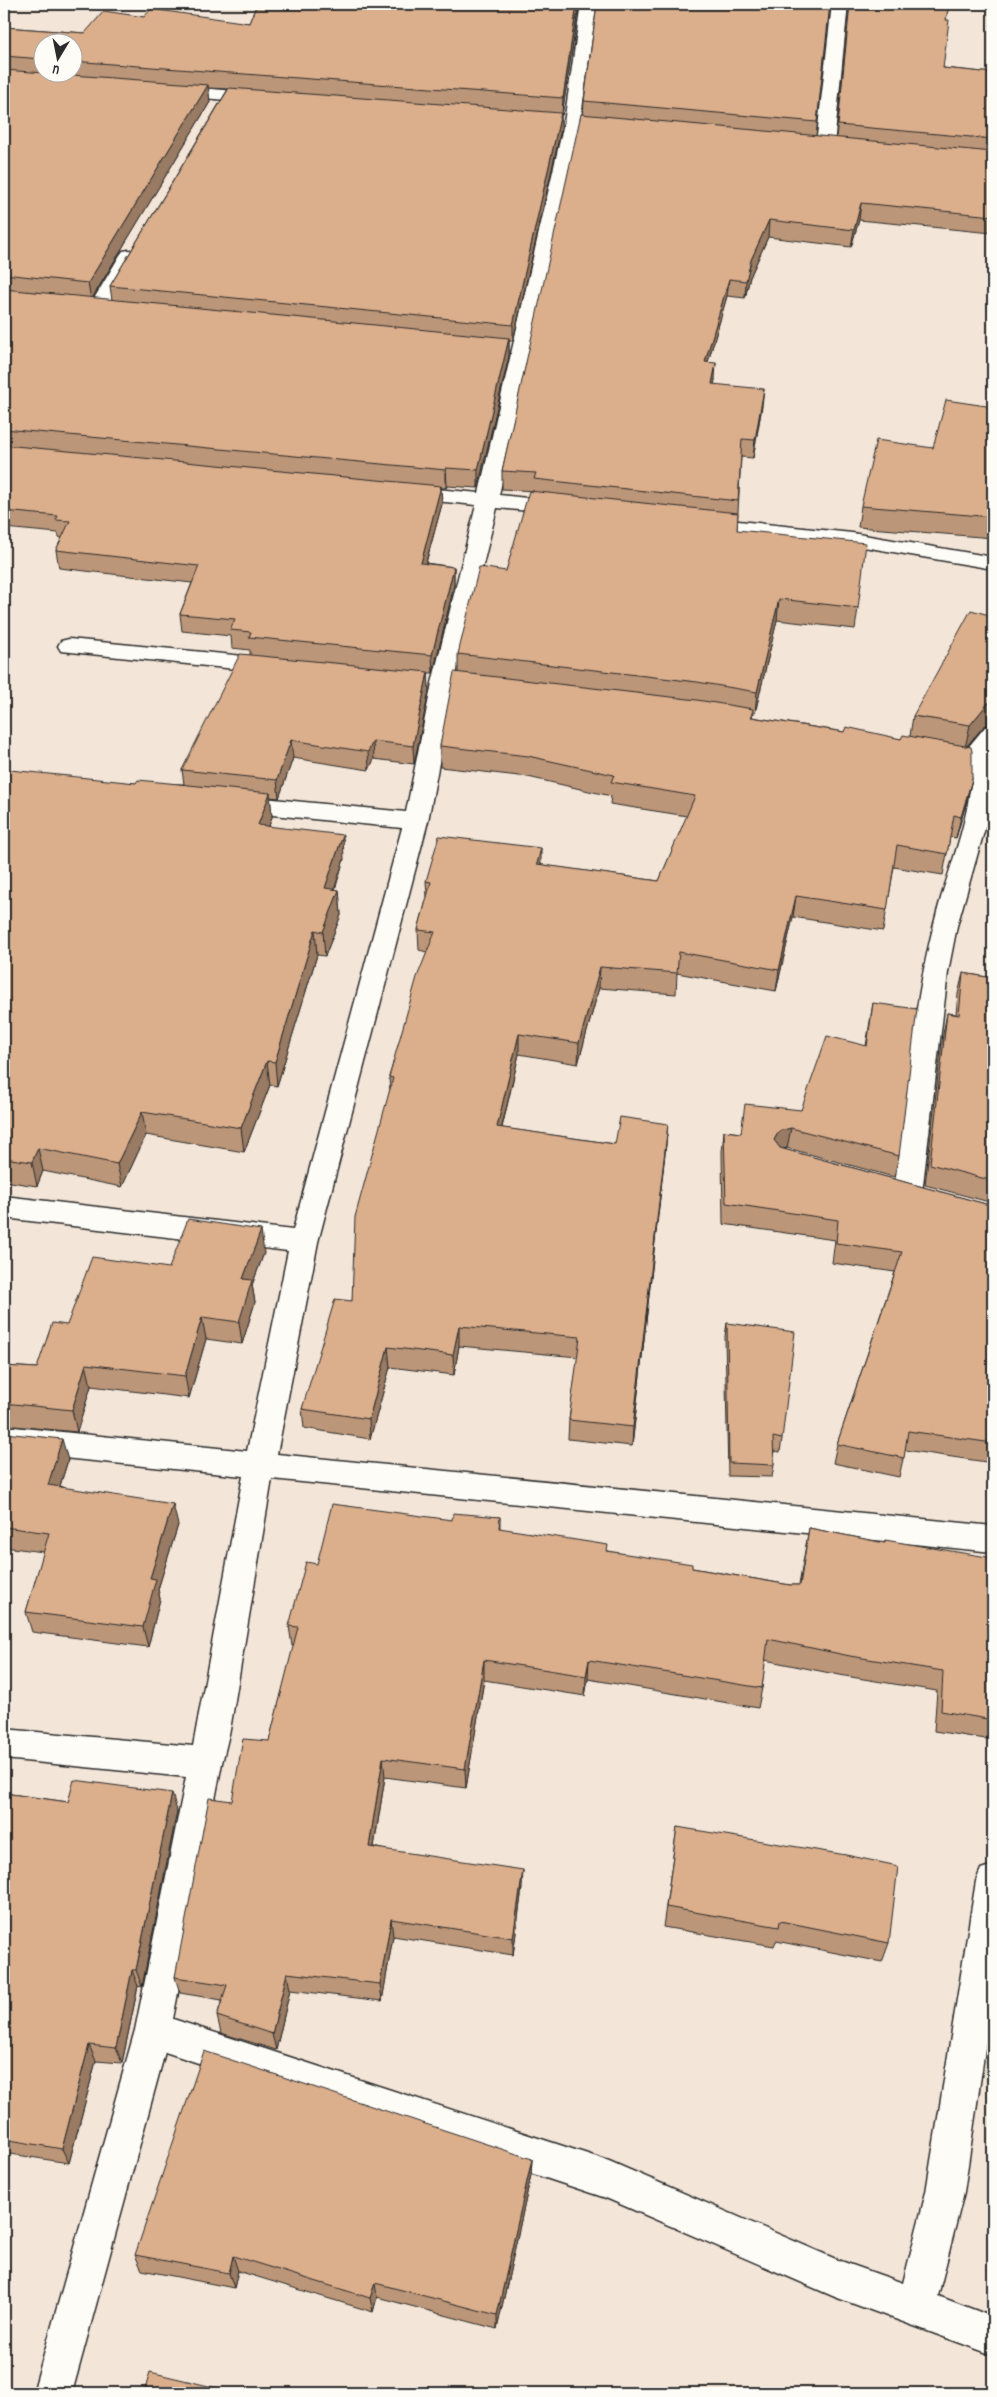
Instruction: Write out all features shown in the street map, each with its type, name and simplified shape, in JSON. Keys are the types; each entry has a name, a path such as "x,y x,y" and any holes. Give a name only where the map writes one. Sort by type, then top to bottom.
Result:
{"street":[{"path":"52,2393 153,2030 205,1763 214,1730 260,1463 304,1242 416,821 443,683 488,500 511,348 572,123 589,4"},
{"path":"825,145 840,4"},
{"path":"157,90 274,99"},
{"path":"215,111 224,95"},
{"path":"806,144 845,147"},
{"path":"98,307 137,243"},
{"path":"79,306 118,309"},
{"path":"381,490 586,511"},
{"path":"685,521 852,539 993,563"},
{"path":"68,646 296,668"},
{"path":"880,1185 921,1196 935,972 945,926 981,800 982,772 978,760 978,750 993,732"},
{"path":"919,750 978,760"},
{"path":"210,801 416,821"},
{"path":"4,1207 304,1242"},
{"path":"4,1439 260,1463 993,1539"},
{"path":"4,1744 205,1763"},
{"path":"916,2307 945,2192 993,1881"},
{"path":"153,2030 609,2180 835,2278 993,2336"}],"building":[{"path":"257,4 577,4 563,98 82,62 82,33 85,33 104,11 144,17 151,9 249,23"},
{"path":"597,4 830,4 817,122 584,101"},
{"path":"850,4 949,4 943,68 993,73 993,139 838,125"},
{"path":"4,27 72,32 32,32 32,58 4,56"},
{"path":"4,70 32,72 32,82 82,82 82,76 208,85 88,283 4,274"},
{"path":"229,88 561,113 513,325 110,286"},
{"path":"581,114 993,152 993,216 861,203 854,230 769,220 751,260 746,281 729,279 705,362 716,363 712,384 764,389 755,440 742,439 738,501 534,479 536,473 502,471"},
{"path":"4,289 509,338 478,470 446,468 446,470 4,429"},
{"path":"946,400 993,407 993,517 861,506 876,440 933,448"},
{"path":"4,445 441,486 421,563 454,567 432,655 249,637 251,632 230,630 235,619 180,614 199,566 56,550 70,521 56,520 58,516 4,511"},
{"path":"529,491 738,513 737,530 866,543 858,608 779,599 757,692 697,682 458,654 479,567 506,571"},
{"path":"971,610 993,616 993,702 988,703 970,725 913,716"},
{"path":"240,654 428,672 413,746 373,741 368,752 291,740 277,780 182,770"},
{"path":"454,672 697,700 753,709 751,717 844,732 846,727 901,739 903,735 971,747 972,751 972,779 961,817 954,815 947,854 897,845 887,910 796,896 779,970 679,952 677,973 600,967 579,1043 519,1034 497,1127 615,1144 620,1117 668,1124 633,1427 569,1420 580,1337 459,1326 453,1355 388,1347 369,1419 302,1409 335,1299 352,1301 355,1217 393,1078 389,1077 417,977 435,932 418,930 431,882 426,881 439,836 541,848 537,864 659,881 695,796 611,782 614,775 528,756 440,746"},
{"path":"10,770 136,783 138,780 270,793 258,825 343,835 325,888 339,890 323,932 315,930 275,1062 267,1061 241,1128 142,1112 117,1164 38,1148 32,1162 4,1158 4,784"},
{"path":"963,973 993,978 993,1181 930,1164 947,1013 959,1015"},
{"path":"873,1003 917,1009 899,1156 791,1128 779,1131 774,1140 780,1148 993,1206 993,1443 908,1431 904,1458 837,1444 902,1252 836,1243 838,1220 726,1203 724,1131 741,1133 745,1104 801,1110 827,1036 867,1046"},
{"path":"188,1219 261,1230 243,1279 252,1280 239,1322 202,1317 185,1376 86,1364 72,1410 4,1403 4,1366 37,1368 52,1323 67,1325 92,1257 169,1268"},
{"path":"727,1323 795,1332 782,1439 773,1437 774,1465 729,1463"},
{"path":"4,1433 62,1439 48,1485 173,1504 150,1578 156,1579 143,1627 26,1612 49,1533 4,1527"},
{"path":"332,1504 452,1520 453,1513 500,1517 499,1528 608,1545 607,1551 692,1564 692,1568 790,1585 800,1585 809,1528 885,1543 885,1540 993,1558 993,1720 941,1711 943,1671 850,1656 768,1639 762,1688 589,1660 586,1676 484,1660 465,1769 383,1758 369,1847 523,1870 513,1938 391,1919 380,1984 287,1973 272,2034 217,2016 227,1985 175,1977 209,1798 232,1801 243,1739 269,1741 298,1627 289,1626 306,1562 317,1564"},
{"path":"74,1780 172,1793 136,1970 132,1970 116,2048 89,2045 62,2149 4,2139 4,1793 68,1802"},
{"path":"677,1827 846,1855 898,1866 889,1943 780,1921 779,1927 666,1907"},
{"path":"204,2051 532,2159 497,2315 375,2283 370,2298 233,2256 229,2273 135,2255"},
{"path":"150,2372 238,2393 144,2393"}]}
